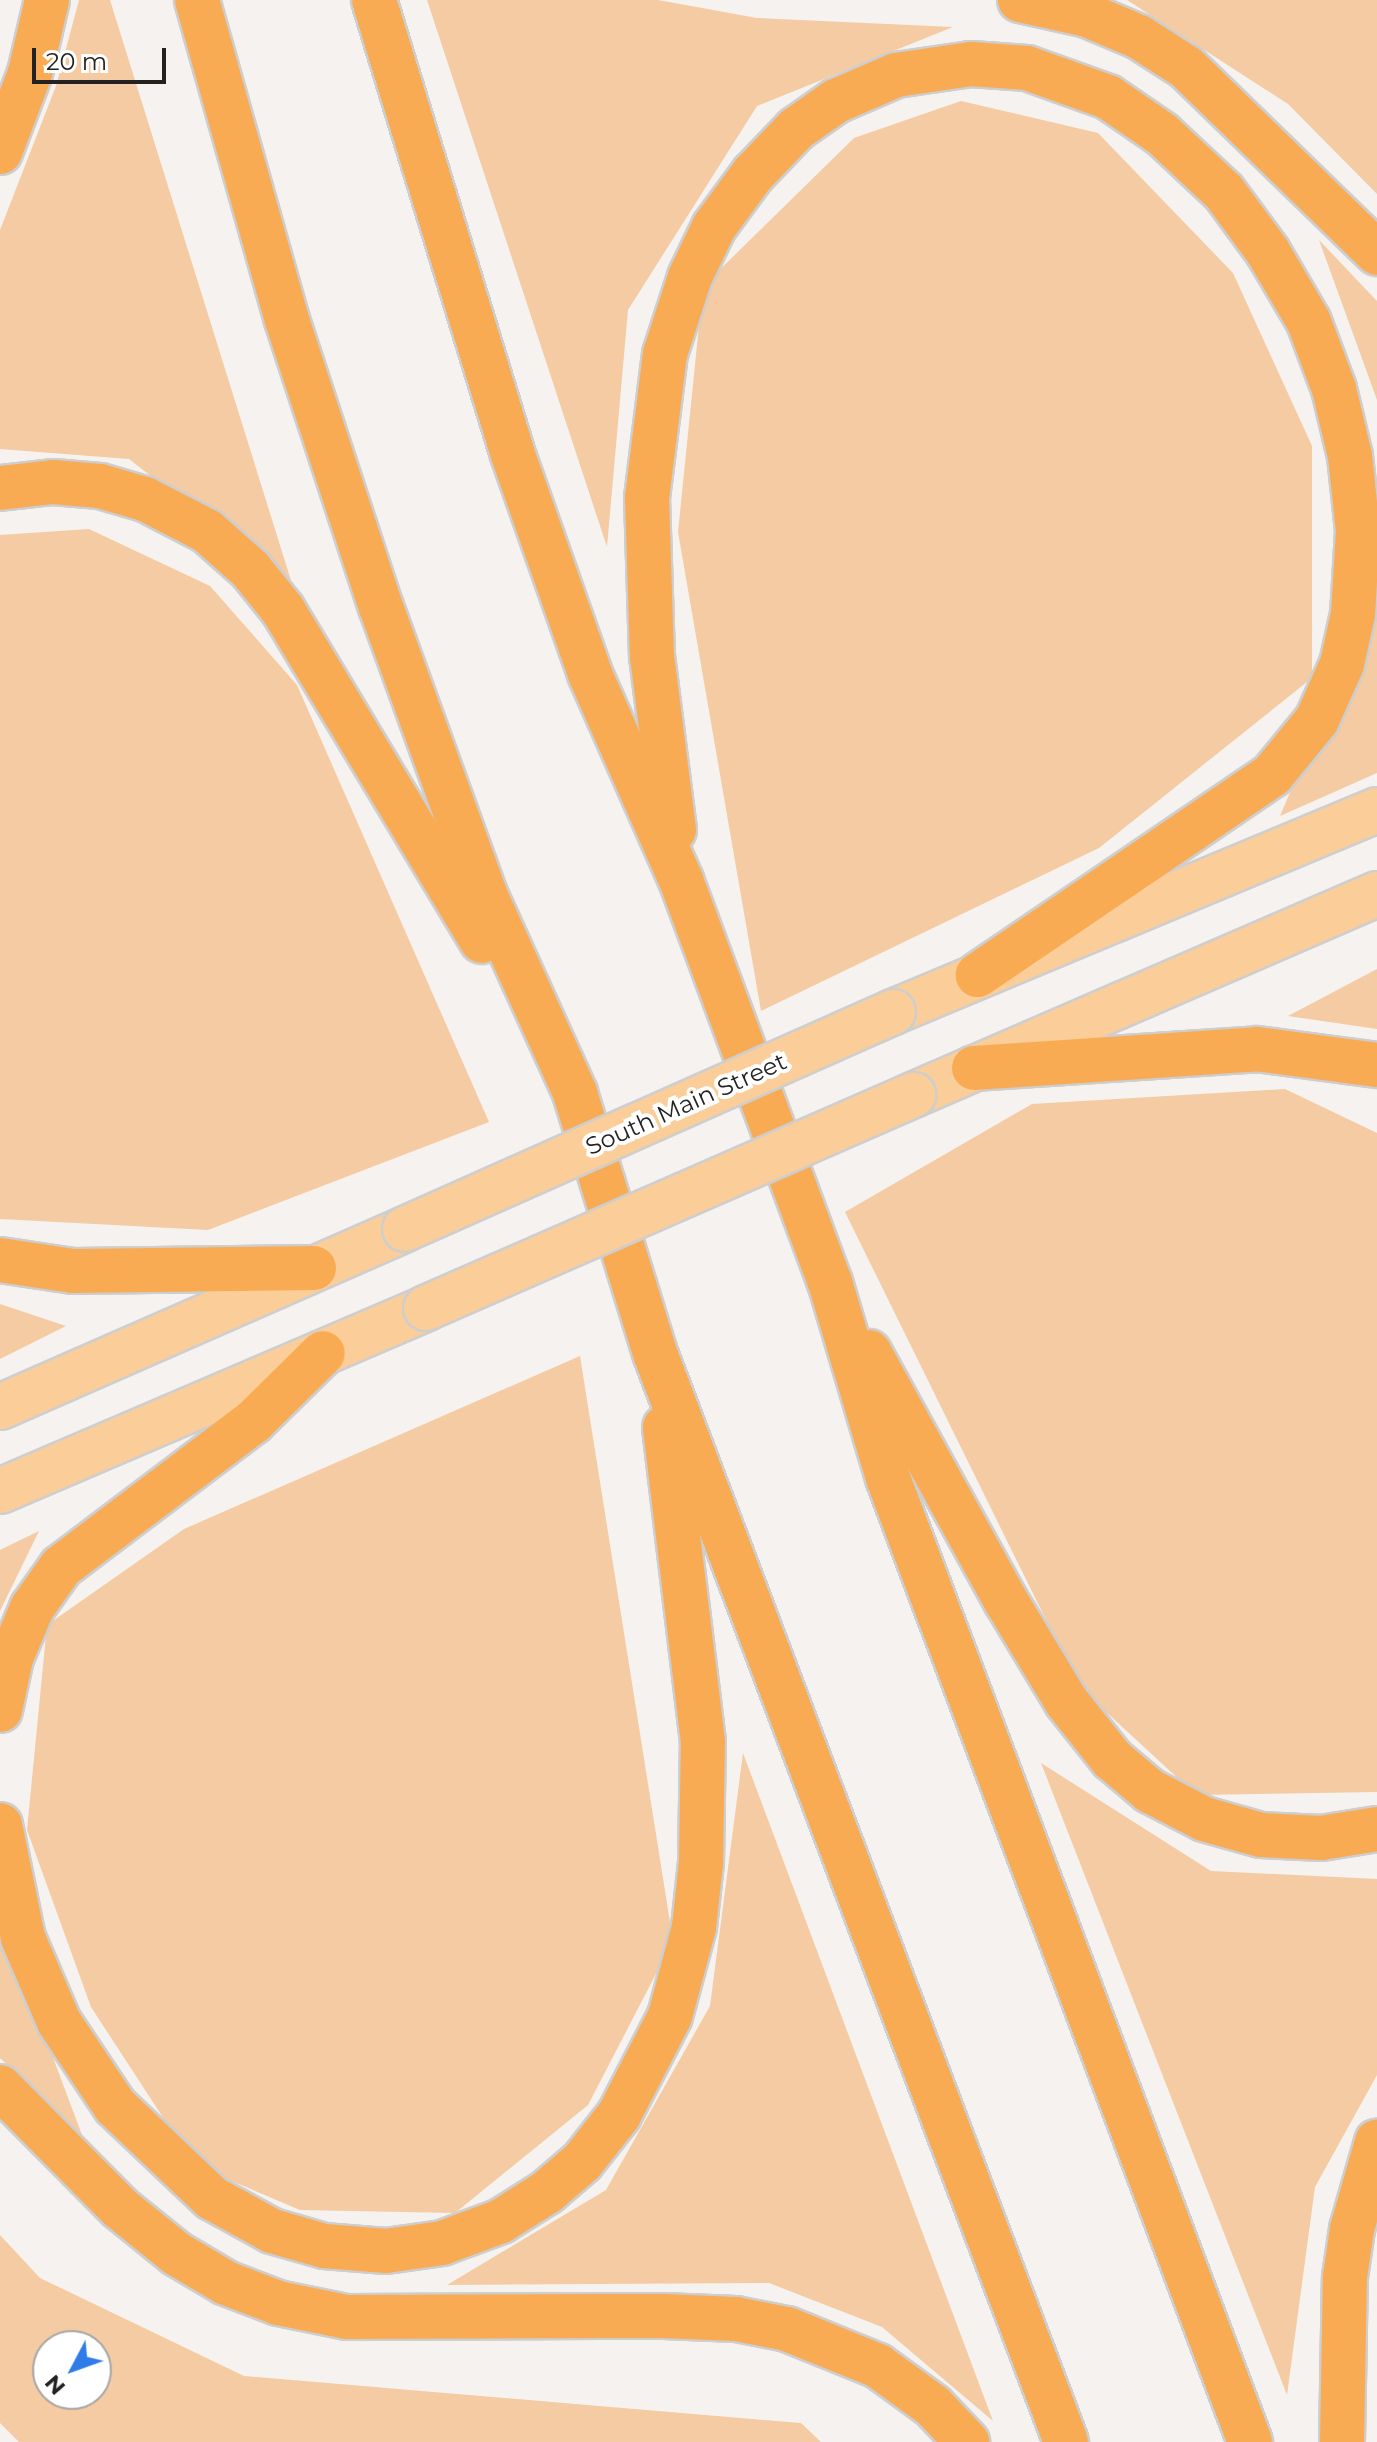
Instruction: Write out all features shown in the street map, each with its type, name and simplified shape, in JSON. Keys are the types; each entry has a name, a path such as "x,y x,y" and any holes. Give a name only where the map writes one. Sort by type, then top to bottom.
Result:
{"highway":[{"path":"0,152 30,73 47,0"},
{"path":"197,0 283,305 381,607 484,892 575,1093 655,1353 1066,2442"},
{"path":"374,0 528,496 590,674 681,880 830,1282 888,1478 1250,2442"},
{"path":"1020,0 1087,15 1139,37 1186,67 1377,253"},
{"path":"681,880 652,657 647,498 665,354 690,277 714,227 753,174 796,129 836,101 896,75 971,64 1027,68 1081,85 1131,110 1205,171 1268,252 1309,322 1334,389 1350,456 1358,531 1353,614 1342,664 1317,720 1272,775 978,975"},
{"path":"0,488 53,482 100,486 145,499 207,531 250,569 283,610 575,1093"},
{"path":"974,1068 1257,1049 1377,1065"},
{"path":"0,1260 73,1271 314,1268"},
{"path":"830,1282 1014,1614 1066,1701 1112,1759 1150,1791 1204,1819 1261,1835 1321,1838 1377,1829"},
{"path":"0,1710 11,1658 32,1608 61,1567 253,1422 323,1353"},
{"path":"0,1825 23,1938 59,2022 115,2106 212,2198 272,2231 324,2246 386,2251 442,2243 501,2221 547,2192 582,2162 619,2115 650,2063 670,2016 694,1927 701,1863 703,1742 694,1637 655,1353"},
{"path":"0,2087 120,2208 177,2254 226,2283 278,2303 347,2317 664,2316 736,2319 787,2329 878,2366 933,2406 967,2442"},
{"path":"1342,2442 1345,2277 1352,2229 1377,2142"}],"main road":[{"name":"South Main Street","path":"0,1407 978,975 1377,810"},
{"path":"0,1491 1377,894"}],"shaded area":[{"path":"79,0 110,0 293,587 129,459 0,449 0,230 56,86"},
{"path":"427,0 658,0 757,18 953,27 757,106 628,310 607,547"},
{"path":"1127,0 1377,0 1377,194 1288,104"},
{"path":"961,101 1098,133 1233,273 1312,446 1312,678 1099,848 761,1011 678,532 703,286 854,138"},
{"path":"1319,240 1377,301 1377,400"},
{"path":"89,529 210,586 297,685 489,1122 208,1230 0,1219 0,535"},
{"path":"1377,588 1377,773 1280,816"},
{"path":"1377,969 1377,1029 1288,1016"},
{"path":"1285,1089 1377,1133 1377,1792 1196,1795 1079,1687 845,1212 1032,1104"},
{"path":"0,1304 66,1326 0,1359"},
{"path":"580,1356 673,1941 588,2105 455,2213 300,2210 194,2165 91,2007 27,1830 47,1625 184,1529"},
{"path":"39,1531 0,1611 0,1550"},
{"path":"743,1753 993,2421 882,2327 769,2283 447,2285 606,2190 710,2006"},
{"path":"1041,1763 1211,1871 1377,1879 1377,2075 1315,2187 1287,2395"},
{"path":"0,1916 82,2135 0,2058"},
{"path":"0,2235 40,2278 244,2376 801,2423 821,2442 19,2442 0,2423"}]}
